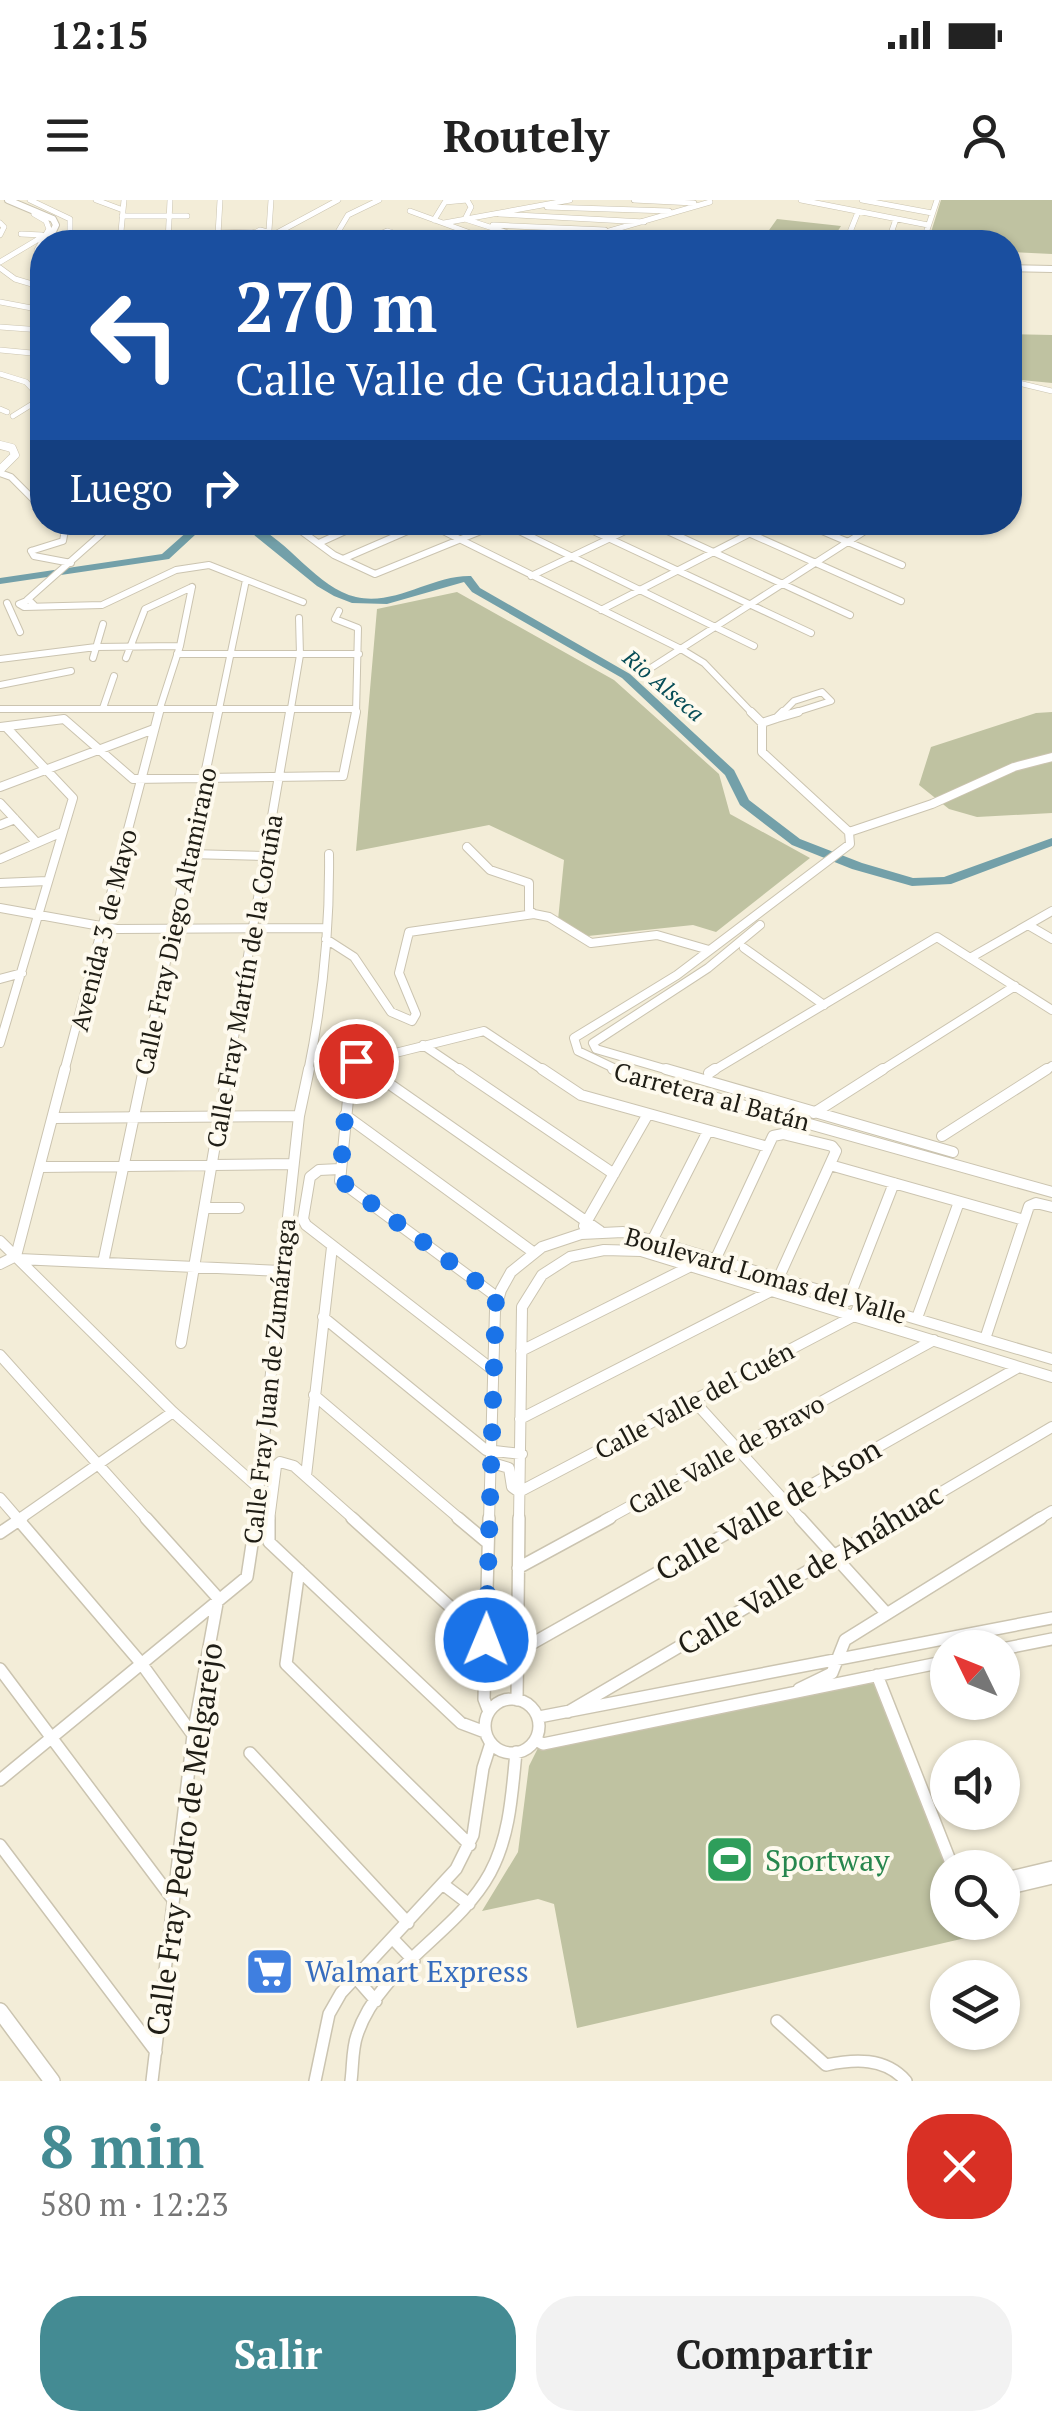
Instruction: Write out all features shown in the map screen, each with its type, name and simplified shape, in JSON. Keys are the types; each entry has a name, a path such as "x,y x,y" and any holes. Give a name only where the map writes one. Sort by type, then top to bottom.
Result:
{"main road":[{"path":"4,200 53,219 55,230"},
{"path":"16,200 60,220 60,230"},
{"path":"1022,268 1052,269"},
{"path":"0,445 12,448 15,456 0,472"},
{"path":"0,2011 52,2081"}],"street":[{"path":"30,200 70,219 70,230"},
{"path":"96,200 122,213 186,216"},
{"path":"121,230 124,200"},
{"path":"168,230 170,200"},
{"path":"216,230 218,200"},
{"path":"269,200 271,230"},
{"path":"339,230 348,215 379,200"},
{"path":"432,218 445,202 468,200 466,219"},
{"path":"444,223 570,200"},
{"path":"634,200 710,202"},
{"path":"687,200 695,204"},
{"path":"802,200 928,224"},
{"path":"862,200 932,213"},
{"path":"926,230 935,200"},
{"path":"273,230 334,201"},
{"path":"614,230 695,204"},
{"path":"547,207 679,212"},
{"path":"410,211 463,230"},
{"path":"851,230 858,212"},
{"path":"499,214 644,222"},
{"path":"466,219 508,228 575,230"},
{"path":"892,230 896,219"},
{"path":"0,224 4,227 1,234"},
{"path":"508,228 512,230"},
{"path":"21,234 30,236"},
{"path":"0,266 30,251"},
{"path":"0,266 30,252"},
{"path":"0,266 30,284"},
{"path":"0,302 30,308"},
{"path":"0,325 30,326"},
{"path":"0,350 30,353"},
{"path":"0,374 30,386"},
{"path":"1022,384 1052,391"},
{"path":"0,472 30,496"},
{"path":"66,535 66,539 30,551 34,556 68,566"},
{"path":"27,602 102,535"},
{"path":"314,535 318,544 373,573 474,535"},
{"path":"318,544 337,535"},
{"path":"343,559 398,535"},
{"path":"451,535 704,664 762,723 762,752 850,832 932,804 1014,767 1052,757"},
{"path":"524,535 754,646"},
{"path":"601,535 811,633"},
{"path":"532,576 618,535"},
{"path":"676,535 850,615"},
{"path":"601,610 748,535"},
{"path":"752,535 901,601"},
{"path":"832,535 902,565"},
{"path":"643,673 860,535"},
{"path":"2,601 94,606 186,567 222,567 302,602"},
{"name":"Calle Fray Diego Altamirano","path":"104,1263 246,580"},
{"name":"Avenida 3 de Mayo","path":"18,1257 192,586 145,609 130,646"},
{"path":"2,601 20,632"},
{"path":"65,604 66,616"},
{"path":"3,727 64,719 133,780 346,774 355,709 358,628 335,619 339,611"},
{"name":"Calle Fray Martín de la Coruña","path":"181,1343 300,655 299,618"},
{"path":"93,658 103,624"},
{"path":"126,658 130,646"},
{"path":"0,659 130,646 231,654 359,654"},
{"path":"0,685 71,671"},
{"path":"104,708 114,676"},
{"path":"762,723 776,719 832,701 822,692 794,700 776,719"},
{"path":"0,708 355,709"},
{"path":"0,1044 3,1022 22,973 35,916 73,798 3,727"},
{"path":"0,788 154,729"},
{"path":"0,803 37,843"},
{"path":"0,825 15,819"},
{"name":"Carretera al Batán","path":"850,832 850,844 842,854 633,1003 590,1022 574,1038 578,1051 604,1068 1052,1192"},
{"path":"0,859 60,833"},
{"path":"467,847 490,870 529,883 529,910 534,914"},
{"path":"189,854 266,856"},
{"name":"Calle Fray Juan de Zumárraga","path":"0,1780 246,1576 260,1489 298,1116 320,1016 330,915 329,854"},
{"path":"0,883 48,880"},
{"path":"0,908 104,926 327,934 354,956 370,989 398,1019 412,1021 416,1014 398,985 398,966 410,932 534,914 548,917 591,943 657,935 710,950"},
{"path":"970,958 1052,911"},
{"path":"760,925 740,947 647,1009 598,1036 593,1043 596,1049 953,1152"},
{"path":"1028,925 1052,940"},
{"path":"725,938 824,1005"},
{"path":"709,1073 938,938 1052,1010"},
{"path":"0,979 22,973"},
{"path":"803,1120 1014,986"},
{"path":"0,1002 14,998"},
{"path":"339,1173 349,1066 356,1061 484,1031 581,1095 768,1147"},
{"path":"423,1045 614,1174"},
{"path":"356,1061 600,1231"},
{"path":"942,1136 1052,1066"},
{"path":"580,1233 648,1114"},
{"path":"345,1115 533,1252"},
{"path":"54,1118 298,1116"},
{"path":"653,1238 708,1131"},
{"path":"716,1258 777,1133 832,1146 836,1152 779,1277"},
{"path":"41,1167 293,1164"},
{"path":"830,1166 1024,1220"},
{"path":"315,2081 329,2014 354,1977 444,1885 470,1845 480,1814 488,1738 484,1699 496,1296 339,1173 318,1170 310,1177 303,1219 332,1247 492,1370"},
{"path":"848,1314 894,1183"},
{"path":"917,1318 959,1202"},
{"path":"985,1339 1032,1203 1052,1207"},
{"path":"204,1208 238,1208"},
{"name":"Boulevard Lomas del Valle","path":"496,1296 505,1279 533,1252 580,1233 600,1231 653,1238 1052,1359"},
{"path":"0,1241 174,1412 260,1489"},
{"path":"306,1476 332,1247"},
{"name":"Boulevard Lomas del Valle","path":"518,1700 522,1307 528,1290 552,1264 568,1256 615,1248 690,1266 1052,1377"},
{"path":"0,1264 18,1257 281,1271"},
{"path":"521,1351 690,1266"},
{"path":"520,1419 771,1291"},
{"name":"Calle Valle del Cuén","path":"519,1492 694,1401 848,1314"},
{"path":"323,1317 489,1456 509,1468 512,1487 519,1492"},
{"name":"Calle Valle de Bravo","path":"518,1568 934,1340"},
{"path":"0,1355 218,1598"},
{"name":"Calle Valle de Ason","path":"517,1652 1019,1366"},
{"path":"314,1395 488,1543"},
{"path":"694,1401 887,1614"},
{"path":"0,1533 174,1412"},
{"name":"Calle Valle de Anáhuac","path":"568,1712 1052,1427"},
{"path":"489,1456 522,1454"},
{"path":"486,1640 294,1466 280,1462 276,1466 267,1534 270,1542 461,1723 502,1750 516,1752 536,1740"},
{"path":"0,1498 141,1664 193,1735"},
{"path":"796,1692 806,1683 832,1673 841,1659 845,1640 1052,1511"},
{"path":"299,1570 286,1664 470,1845"},
{"name":"Calle Fray Pedro de Melgarejo","path":"152,2081 193,1735 218,1598"},
{"path":"539,1717 1052,1618"},
{"path":"1020,1645 1052,1639"},
{"path":"841,1659 854,1680"},
{"path":"536,1740 543,1744 930,1665"},
{"path":"0,1669 171,1896"},
{"path":"877,1675 946,1850"},
{"path":"488,1712 500,1702 518,1700 533,1708 539,1717 536,1740"},
{"path":"352,2081 357,2036 376,2001 469,1904 487,1879 508,1832 516,1752"},
{"path":"250,1754 408,1924"},
{"path":"0,1844 156,2052"},
{"path":"1020,1875 1052,1867"},
{"path":"1020,1886 1052,1878"},
{"path":"444,1885 469,1904"},
{"path":"393,1939 414,1961"},
{"path":"354,1977 376,2001"},
{"path":"777,2021 826,2065 858,2058 898,2072 906,2081"}],"green space":[{"path":"941,200 1052,200 1052,254 1022,253 1022,230 932,230"},
{"path":"777,219 841,226 838,230 769,230"},
{"path":"1022,334 1052,335 1052,383 1022,380"},
{"path":"457,592 614,680 719,774 730,814 810,858 716,932 693,925 588,936 558,920 564,860 489,825 356,851 377,609"},
{"path":"1052,712 1052,813 977,817 949,809 919,785 931,747 1036,713"},
{"name":"Sportway","path":"877,1679 930,1820 930,1830 934,1830 941,1850 930,1850 930,1940 957,1940 577,2028 554,1904 538,1899 482,1911 518,1852 529,1766 538,1748"}],"waterway":[{"name":"Rio Alseca","path":"0,581 165,557 190,535"},
{"name":"Rio Alseca","path":"263,535 321,584 355,600 387,601 467,578 476,590 626,676 730,773 744,802 796,842 857,866 912,882 946,881 1052,842"}],"place":[{"name":"Sportway","path":"730,1860"},
{"name":"Walmart Express","path":"270,1971"}],"route":[{"path":"356,1061 349,1066 340,1180 496,1296 486,1640"}]}
